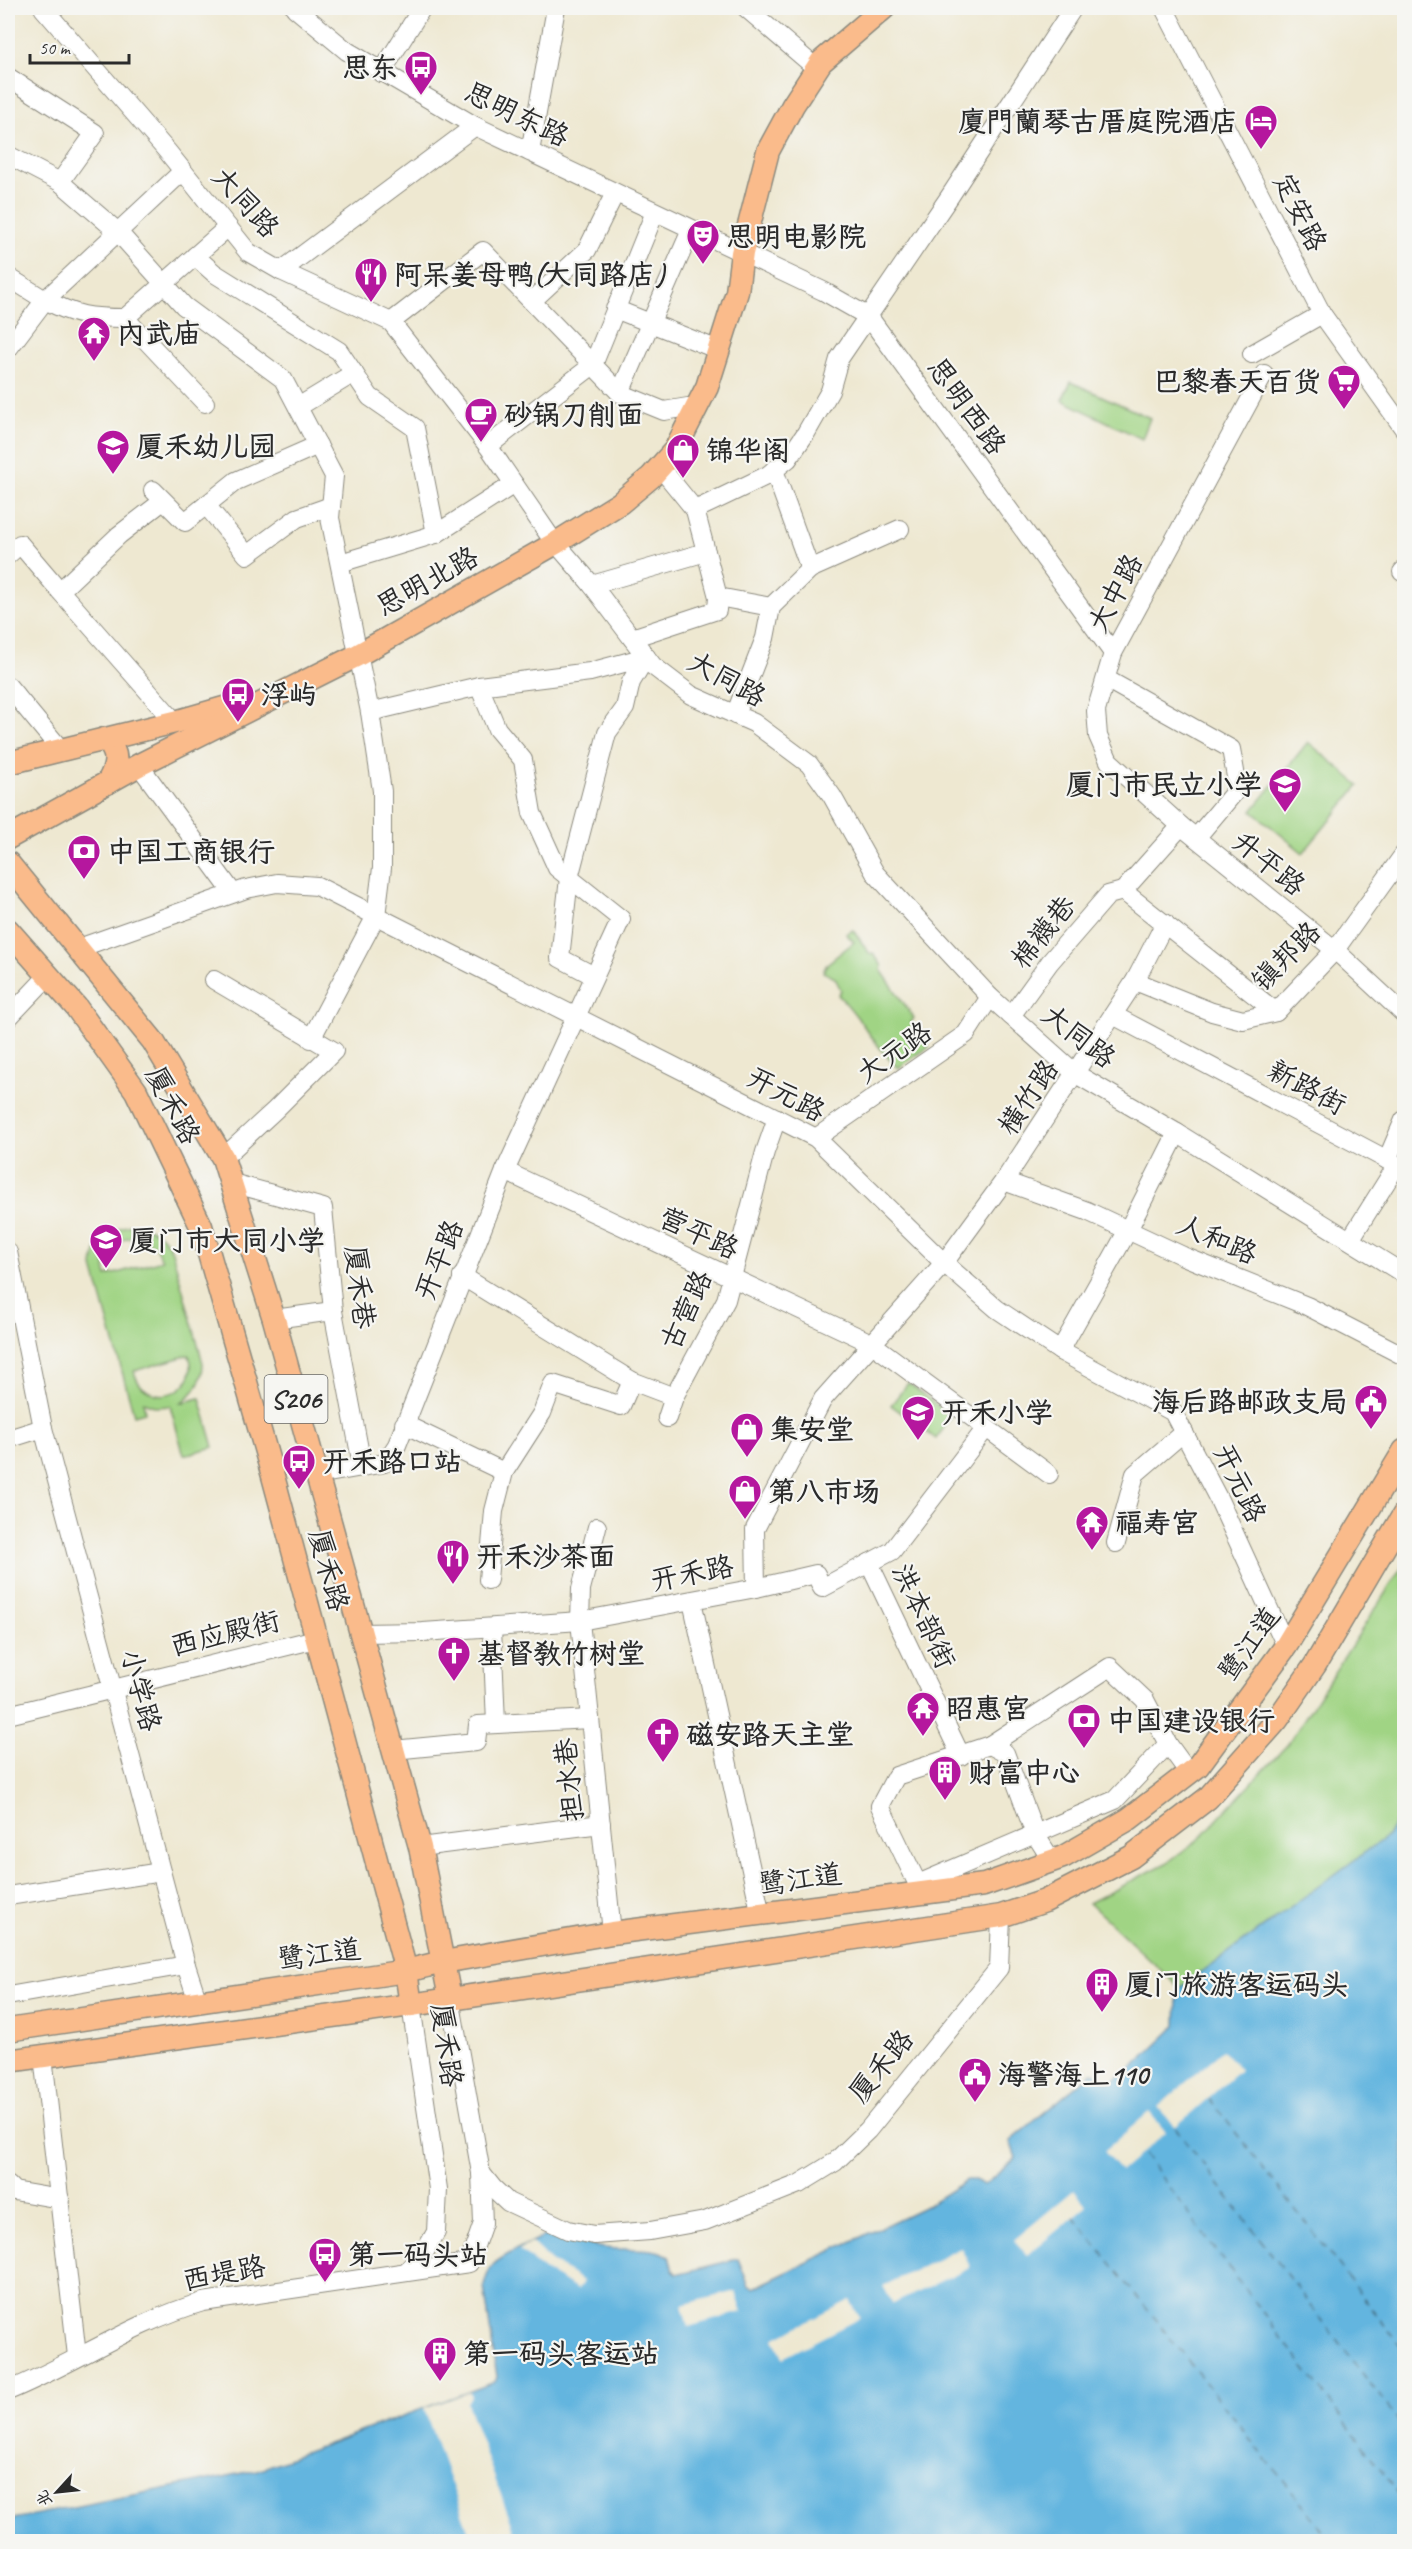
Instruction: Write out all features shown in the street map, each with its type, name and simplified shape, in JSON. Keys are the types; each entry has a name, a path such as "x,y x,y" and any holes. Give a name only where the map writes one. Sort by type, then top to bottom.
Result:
{"main road":[{"path":"735,250 760,145 809,62 866,8"},
{"path":"735,250 768,151 793,105 821,62 884,8"},
{"name":"思明北路","path":"553,539 631,482 673,435 688,408 711,347 735,250"},
{"name":"思明北路","path":"8,838 620,503 660,467 675,450 707,387 737,292 735,250"},
{"name":"思明北路","path":"8,763 233,706 357,649"},
{"path":"105,739 114,747 117,767 108,783"},
{"name":"厦禾路","path":"8,863 153,1041 223,1158 274,1319 420,1847 450,1998"},
{"name":"厦禾路","path":"8,930 76,1007 136,1091 201,1226 273,1476 406,1971 411,2005"},
{"name":"鹭江道","path":"8,2030 406,1971 443,1962 612,1933 761,1915 920,1889 984,1885 1052,1861 1129,1819 1198,1766 1286,1646 1404,1451"},
{"path":"8,2061 411,2005 1001,1916 1045,1901 1131,1857 1208,1798 1277,1720 1308,1674 1404,1514"}],"street":[{"name":"大同路","path":"43,8 183,171 248,252 281,271 391,322 488,446 553,539 592,585 653,666 691,695 754,723 809,764 832,796 875,873 990,997 1076,1074 1177,1133 1404,1274"},
{"name":"思明东路","path":"295,8 347,51 475,126 735,250"},
{"path":"381,73 422,8"},
{"path":"530,152 556,8"},
{"path":"746,8 809,62"},
{"path":"695,510 774,470 788,459 830,391 839,359 1073,8"},
{"name":"定安路","path":"1168,9 1322,314 1404,429"},
{"path":"8,77 95,133 60,182"},
{"path":"281,271 475,126"},
{"path":"8,155 60,182 118,232 184,306 283,379 334,476 330,518 370,712 382,791 382,868 376,916 311,1039"},
{"path":"8,349 45,300 183,171"},
{"path":"532,302 587,250 615,193"},
{"path":"488,446 593,365 655,212"},
{"path":"8,277 45,300 72,313 100,318 125,318 228,227"},
{"path":"620,393 692,230"},
{"name":"思明西路","path":"735,250 823,291 869,317 1113,653"},
{"path":"391,322 483,251 620,393 664,411 688,408"},
{"path":"195,256 214,273 339,351 370,397 415,428 436,534"},
{"path":"615,309 711,347"},
{"path":"1252,354 1322,314"},
{"path":"125,318 205,403"},
{"path":"298,407 354,373"},
{"name":"大中路","path":"1181,826 1109,762 1098,736 1096,711 1113,653 1264,374"},
{"path":"60,591 158,496 185,522 237,482 318,446"},
{"path":"632,638 717,610 718,597 695,510 660,467"},
{"path":"774,470 810,568"},
{"path":"340,563 436,534 514,484"},
{"path":"206,505 247,555 297,518 331,506"},
{"path":"735,715 765,638 771,607 810,568 900,529"},
{"path":"8,555 20,544 175,722"},
{"path":"592,585 706,552"},
{"path":"718,597 771,607"},
{"path":"370,712 479,686 590,672 646,657"},
{"path":"594,975 560,958 569,878 607,733 625,708 631,682 646,657"},
{"path":"1106,679 1231,749 1238,788 1196,838"},
{"path":"8,686 61,750"},
{"path":"479,686 497,729 523,760 532,813 557,868 569,878"},
{"path":"139,765 233,893"},
{"name":"升平路","path":"1181,826 1335,950 1404,1014"},
{"name":"棉襪巷","path":"1011,1016 1050,962 1108,895 1123,891 1181,826"},
{"name":"镇邦路","path":"1135,981 1212,1012 1243,1020 1276,1012 1335,950 1404,854"},
{"name":"开平路","path":"317,1474 385,1463 397,1446 505,1171 621,919 569,878"},
{"name":"开元路","path":"79,948 233,893 277,883 317,886 816,1138 944,1263 997,1309 1060,1352 1173,1412 1219,1500 1286,1646"},
{"path":"1123,891 1276,1012"},
{"name":"横竹路","path":"944,1263 1004,1181 1076,1074 1135,981 1165,922"},
{"path":"8,1018 48,976"},
{"path":"214,980 334,1051 276,1110 223,1158"},
{"name":"大元路","path":"816,1138 966,1034 990,997"},
{"name":"新路街","path":"1113,1015 1388,1160"},
{"name":"古营路","path":"667,1418 674,1397 726,1300 765,1152 777,1118"},
{"path":"1350,1240 1398,1165 1388,1160 1404,1120"},
{"path":"1060,1352 1128,1230 1177,1133"},
{"name":"营平路","path":"505,1171 871,1343 1049,1474"},
{"name":"人和路","path":"1004,1181 1087,1211 1183,1256 1308,1306 1404,1356"},
{"name":"厦禾巷","path":"232,1183 323,1208 333,1311 362,1465"},
{"name":"小学路","path":"8,1252 43,1428 186,1965 198,2002"},
{"name":"开禾路","path":"360,1632 492,1628 580,1621 756,1588 755,1529 823,1399 944,1263"},
{"path":"462,1276 632,1382 674,1397"},
{"path":"274,1319 333,1311"},
{"path":"488,1580 494,1511 504,1472 543,1413 553,1384 621,1406 632,1382"},
{"path":"404,1424 504,1472"},
{"path":"8,1439 43,1428"},
{"path":"756,1588 816,1574 822,1588 892,1551 986,1428"},
{"path":"1116,1543 1135,1474 1184,1432"},
{"name":"担水巷","path":"597,1527 581,1589 580,1621 612,1933"},
{"name":"洪本部街","path":"869,1563 961,1756"},
{"path":"692,1601 761,1915"},
{"path":"492,1628 496,1724"},
{"name":"西应殿街","path":"8,1715 316,1639"},
{"path":"1168,1744 1115,1800 1035,1834 920,1889 880,1806 896,1776 990,1745 1110,1667 1145,1700 1168,1744 1189,1773"},
{"path":"393,1750 476,1742 478,1725 590,1719"},
{"path":"990,1745 1005,1753 1035,1834 1052,1861"},
{"path":"420,1847 601,1824"},
{"path":"8,1896 161,1872"},
{"name":"厦禾路","path":"481,2173 508,2202 568,2230 594,2235 650,2231 705,2221 799,2184 836,2162 868,2130 999,1968 1001,1916"},
{"path":"8,1996 186,1965"},
{"name":"厦禾路","path":"450,1998 481,2173 483,2223 469,2264"},
{"name":"厦禾路","path":"406,2272 424,2253 436,2232 438,2189 411,2005"},
{"path":"43,2056 77,2356"},
{"path":"8,2186 14,2191 60,2199"},
{"name":"西堤路","path":"8,2391 175,2310 203,2302 469,2264"}],"green space":[{"path":"1071,382 1150,418 1142,439 1062,400"},
{"path":"1308,742 1359,785 1303,853 1252,811"},
{"path":"853,930 870,954 873,953 882,966 881,970 914,1018 911,1022 929,1047 898,1068 838,995 841,990 835,978 823,972 827,964 854,942 846,934"},
{"path":"138,1225 150,1229 165,1240 172,1251 203,1363 202,1376 197,1386 180,1403 200,1398 214,1447 184,1455 170,1406 157,1407 143,1402 145,1412 134,1415 93,1267 99,1245 109,1234 123,1227","holes":["130,1237 138,1237 154,1245 162,1260 107,1276 106,1260 112,1248","189,1355 191,1369 188,1380 180,1388 170,1393 159,1395 148,1391 140,1384 134,1371"]},
{"path":"908,1383 952,1417 936,1439 891,1405"},
{"path":"1404,1564 1404,1808 1387,1836 1180,1988 1089,1903 1168,1862 1200,1838 1288,1744"}],"water":[{"path":"1404,1808 1404,2541 8,2542 8,2520 258,2470 495,2382 497,2377 484,2286 487,2274 503,2257 546,2235 563,2236 605,2248 646,2249 662,2253 669,2256 673,2270 677,2274 738,2259 749,2286 754,2288 928,2205 967,2180 975,2180 984,2185 1016,2158 1010,2141 1092,2073 1098,2073 1107,2082 1112,2082 1141,2060 1176,2026 1177,1996 1180,1988 1387,1836"}],"pier":[{"path":"1223,2050 1240,2070 1175,2127 1158,2107"},
{"path":"1149,2112 1166,2132 1121,2171 1104,2151"},
{"path":"1074,2190 1087,2206 1027,2255 1014,2240"},
{"path":"531,2242 551,2261 583,2281 578,2290 544,2270 519,2250"},
{"path":"961,2248 970,2267 893,2304 883,2286"},
{"path":"736,2291 742,2312 688,2327 682,2305"},
{"path":"850,2300 860,2318 783,2358 774,2339"},
{"path":"469,2392 471,2396 467,2403 518,2541 472,2541 424,2409"}],"ferry route":[{"path":"1209,2098 1404,2350"},
{"path":"1175,2127 1404,2428"},
{"path":"1144,2154 1404,2501"},
{"path":"1074,2217 1332,2542"}],"place":[{"name":"思东","path":"421,96"},
{"name":"廈門蘭琴古厝庭院酒店","path":"1261,150"},
{"name":"思明电影院","path":"703,265"},
{"name":"阿呆姜母鸭(大同路店)","path":"371,303"},
{"name":"内武庙","path":"94,362"},
{"name":"巴黎春天百货","path":"1344,410"},
{"name":"砂锅刀削面","path":"481,443"},
{"name":"厦禾幼儿园","path":"113,475"},
{"name":"锦华阁","path":"683,479"},
{"name":"浮屿","path":"238,723"},
{"name":"厦门市民立小学","path":"1285,813"},
{"name":"中国工商银行","path":"84,880"},
{"name":"厦门市大同小学","path":"106,1269"},
{"name":"海后路邮政支局","path":"1371,1430"},
{"name":"开禾小学","path":"918,1441"},
{"name":"集安堂","path":"747,1458"},
{"name":"开禾路口站","path":"299,1490"},
{"name":"第八市场","path":"745,1520"},
{"name":"福寿宫","path":"1092,1551"},
{"name":"开禾沙茶面","path":"453,1585"},
{"name":"基督教竹树堂","path":"454,1682"},
{"name":"昭惠宫","path":"923,1737"},
{"name":"中国建设银行","path":"1084,1749"},
{"name":"磁安路天主堂","path":"663,1763"},
{"name":"财富中心","path":"945,1801"},
{"name":"厦门旅游客运码头","path":"1102,2013"},
{"name":"海警海上110","path":"975,2103"},
{"name":"第一码头站","path":"325,2283"},
{"name":"第一码头客运站","path":"440,2382"}]}
